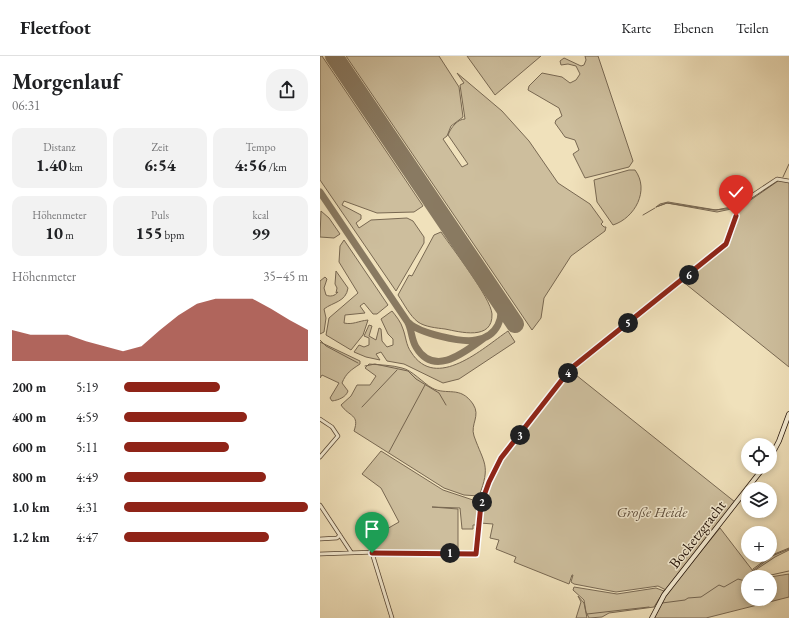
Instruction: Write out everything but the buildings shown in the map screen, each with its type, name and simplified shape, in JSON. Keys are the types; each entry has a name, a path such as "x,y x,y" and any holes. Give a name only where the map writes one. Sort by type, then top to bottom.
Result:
{"street":[{"path":"320,554 476,554 481,504 489,482 501,458 565,376 574,366 723,247 728,240 733,227 738,205 780,178 789,180"},
{"path":"777,445 789,414"},
{"path":"320,419 332,427 338,436 320,457"},
{"name":"Bocketzgracht","path":"652,618 664,595 759,474"},
{"path":"320,505 351,552"},
{"path":"320,538 337,538 340,535"},
{"path":"372,553 392,618"}],"green space":[{"path":"320,56 322,56 423,206 414,212 377,213 344,201 342,205 361,215 361,219 356,223 359,228 371,220 407,218 413,221 424,237 424,243 396,291 320,180"},
{"path":"346,56 439,56 459,87 463,117 451,126 447,136 443,139 462,167 468,164 448,135 455,124 462,119 465,119 460,85 464,83 457,73 502,111 529,141 558,183 590,204 603,222 601,224 606,227 605,231 571,256 544,298 541,318 532,330"},
{"path":"467,56 541,56 495,95"},
{"path":"585,56 598,56 633,161 629,167 585,178 573,154 579,150 575,140 565,137 555,123 556,120 562,116 559,108 528,90 529,86 542,73 562,77 570,83 576,80 580,74 576,66 568,64 561,65 560,61 564,58 581,66 584,65 586,60"},
{"path":"629,170 635,170 639,178 641,186 638,202 634,210 628,216 613,225 597,202 594,180"},
{"path":"779,179 789,181 789,367 682,281 729,240 739,205"},
{"path":"668,202 716,210 736,206 736,208 717,212 667,203 656,207 660,204"},
{"path":"321,211 329,218 340,234 334,238 320,237"},
{"path":"441,232 478,285 490,307 492,314 491,323 482,331 467,333 421,324 412,317 398,295 409,275 412,276 434,235"},
{"path":"344,240 388,305 377,314 373,314 364,303 360,306 365,313 345,315 344,323 368,320 363,335 351,350 326,335 329,318 358,293 339,262 340,246"},
{"path":"336,271 348,288 347,293 342,299 324,309 326,318 324,332 320,334 320,281 325,277 327,279 324,288 326,295 331,296 335,294 338,292 336,293"},
{"path":"392,311 401,324 411,352 421,363 433,368 446,367 460,363 473,356 508,331 515,342 459,379 443,383 404,364 387,361 381,352 376,354 380,360 366,357 354,352 359,345 364,347 369,345 369,338 364,336 369,325 372,326 369,336 376,340 379,328 381,329 382,341 387,347 393,345 393,339 388,334 381,319"},
{"path":"320,342 360,361 360,364 349,372 342,383 348,391 347,393 344,397 337,400 332,401 330,398 339,383 322,375 320,378"},
{"path":"369,364 394,366 406,369 432,388 458,393 468,398 473,404 476,416 473,432 485,465 485,477 479,496 464,495 444,488 354,431 356,421 355,418 341,405 351,396 357,385 370,385 376,376 365,368"},
{"name":"Große Heide","path":"571,371 735,502 666,590 658,586 616,592 574,584 571,582 573,575 569,584 514,562 516,557 496,549 499,540 490,538 493,524 480,523 485,494 501,460"},
{"path":"381,451 443,490 473,500 473,502 480,504 477,525 473,525 473,529 462,529 460,508 432,507 458,509 458,552 372,551 368,544 380,537 378,534 399,522 381,488 362,474"},
{"path":"720,528 741,555 741,562 746,562 752,570 741,570 741,606 753,606 706,618 653,618 665,596"},
{"path":"789,548 789,550 777,556 777,553"},
{"path":"762,562 768,562 756,570 753,570"},
{"path":"789,574 789,597 777,600 777,576"},
{"path":"574,587 617,594 656,588 664,591 654,607 609,613 602,617 589,618 586,612 584,600 573,590"},
{"path":"578,596 584,603 587,618 576,618 581,602"}],"waterway":[{"path":"783,177 789,164"},
{"path":"740,205 752,199 778,181"},
{"path":"656,207 667,203 714,210 736,208"},
{"path":"643,215 655,208"},
{"path":"320,340 326,346 358,363"},
{"path":"365,366 375,364 408,371 416,379 439,393 446,405"},
{"path":"362,407 397,370"},
{"path":"389,452 425,385"},
{"path":"754,570 772,556 789,549"},
{"path":"777,574 789,571"},
{"path":"662,603 701,597 719,585 724,587 738,579 741,580"},
{"path":"587,614 649,607"}],"taxiway":[{"path":"320,192 407,321 414,344 424,356 432,361 451,359 487,336"},
{"path":"409,323 414,327 431,334 451,339 470,341 476,340 489,335 498,325 501,313 498,299"}],"runway":[{"path":"334,56 515,324"}],"route":[{"path":"372,553 476,554 481,504 487,487 501,458 574,366 726,244 736,216"}]}
